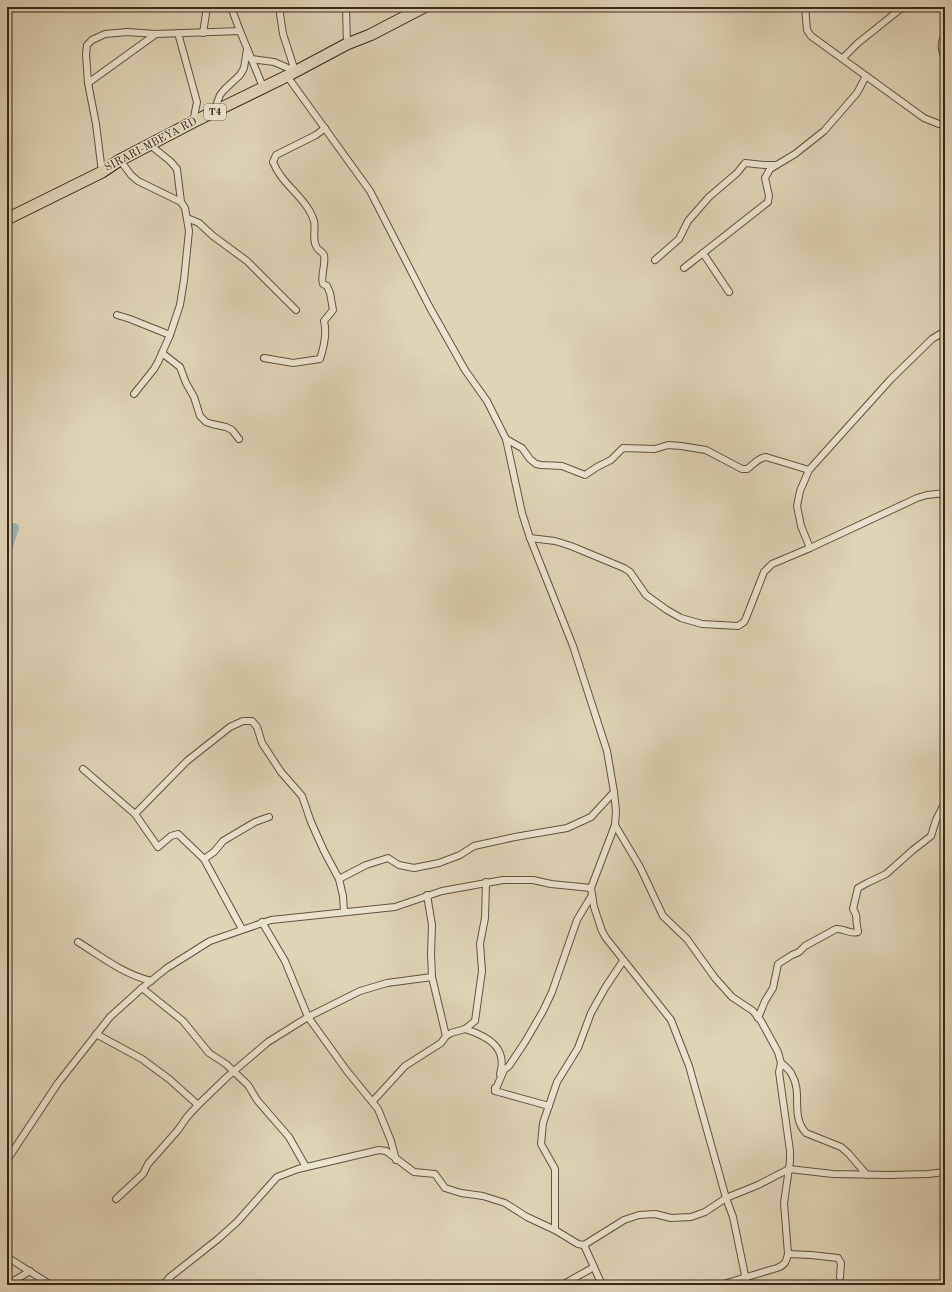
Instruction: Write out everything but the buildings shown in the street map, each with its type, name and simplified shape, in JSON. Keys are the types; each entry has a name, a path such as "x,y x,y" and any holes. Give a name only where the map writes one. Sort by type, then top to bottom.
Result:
{"highway":[{"name":"SIRARI-MBEYA RD","path":"7,219 102,172 120,160 193,122 424,7"}],"street":[{"path":"204,33 207,7"},
{"path":"232,7 240,31 263,87"},
{"path":"279,7 291,73 325,128 370,192 429,306 466,370 487,401 506,439 522,513 530,538 573,646 607,751 614,792 616,811 615,826 591,888 594,907 602,931 606,938 671,1020 689,1066 726,1198 733,1217 747,1285"},
{"path":"346,7 347,44"},
{"path":"805,7 807,30 811,36 924,118 939,124 945,124"},
{"path":"843,58 858,43 903,7"},
{"path":"102,172 96,124 88,82 86,54 87,45 92,40 105,34 126,32 156,34 240,31"},
{"path":"178,33 198,102 193,122"},
{"path":"88,82 156,34"},
{"path":"945,35 941,42 941,50 945,58"},
{"path":"213,113 220,95 240,75 244,68 247,49"},
{"path":"251,59 274,62 291,73"},
{"path":"684,268 768,202 769,196 766,175 770,169 795,154 824,131 857,93 866,76"},
{"path":"264,358 294,363 304,362 320,358 322,352 326,327 324,321 333,310 330,293 327,286 323,284 322,281 325,267 324,255 315,245 314,222 309,210 277,172 273,162 276,155 316,135 325,128"},
{"path":"134,394 154,369 170,335 180,305 189,231 185,208 181,202 177,169 170,160 150,145"},
{"path":"120,160 131,175 138,181 181,202"},
{"path":"655,260 679,239 688,221 709,198 737,173 745,163 765,165 777,164"},
{"path":"187,218 199,223 213,236 247,261 296,310"},
{"path":"703,253 729,292"},
{"path":"117,316 130,319 170,335"},
{"path":"810,548 801,526 797,506 800,491 809,470 890,379 932,339 945,331"},
{"path":"162,353 180,367 186,383 194,397 200,416 206,422 232,430 239,439"},
{"path":"506,439 522,448 530,459 536,464 541,466 562,466 585,475 611,460 623,448 655,449 672,445 706,450 742,469 747,470 762,457 809,470"},
{"path":"530,538 555,541 571,546 624,568 630,572 646,595 666,610 681,618 702,624 738,626 744,622 766,570 772,564 917,498 926,495 945,493"},
{"path":"135,814 187,761 230,727 243,721 252,721 257,727 262,743 281,772 302,796 314,829 339,879 343,896 344,912"},
{"path":"84,769 135,814 158,847 172,836 178,834 204,859 242,929"},
{"path":"339,879 366,865 388,858 399,865 414,868 439,864 460,855 474,846 567,828 591,817 614,792"},
{"path":"758,1018 765,1001 771,993 778,964 799,952 805,946 836,929 853,933 858,932 859,929 856,925 857,916 853,909 858,888 886,874 931,836 936,820 945,802"},
{"path":"204,859 217,849 223,841 255,822 270,817"},
{"path":"615,826 640,868 663,916 687,939 715,978 732,997 753,1011 772,1040 778,1052 781,1063 779,1072 790,1151 784,1203 788,1254 784,1265 720,1285"},
{"path":"7,1160 58,1083 110,1017 151,981 179,960 210,941 262,922 298,916 395,907 427,895 486,882 503,880 533,880 551,884 591,888"},
{"path":"373,1101 405,1066 441,1044 446,1036 465,1029 475,1021 482,966 480,944 485,918 486,882"},
{"path":"427,895 432,925 432,977 446,1036"},
{"path":"495,1091 504,1070 509,1066 521,1048 543,1011 552,992 577,920 592,895"},
{"path":"262,922 285,961 308,1018 347,1071 373,1101 381,1115 391,1141 396,1160"},
{"path":"78,942 120,969 136,977 151,981"},
{"path":"554,1230 555,1169 541,1144 543,1123 557,1082 578,1048 591,1013 623,961"},
{"path":"116,1199 143,1174 148,1164 198,1105 268,1042 308,1018 360,991 387,983 432,977"},
{"path":"142,988 183,1021 209,1053 226,1064 248,1085 257,1100 288,1137 306,1168"},
{"path":"465,1029 479,1034 488,1040 501,1054 503,1064 495,1091"},
{"path":"96,1034 142,1059 169,1079 198,1105"},
{"path":"781,1063 792,1074 795,1082 798,1094 796,1109 802,1129 806,1133 841,1147 867,1175"},
{"path":"495,1091 549,1106"},
{"path":"162,1285 237,1222 277,1177 288,1172 379,1150 386,1151 414,1172 435,1174 445,1188 461,1193 483,1196 505,1203 527,1217 578,1244 584,1245 624,1220 632,1217 655,1214 670,1218 691,1217 705,1212 726,1198 758,1185 789,1169 822,1174 867,1175 928,1174 945,1172"},
{"path":"584,1245 602,1285"},
{"path":"788,1254 838,1258 841,1263 840,1277"},
{"path":"7,1257 51,1285"},
{"path":"562,1285 594,1267"},
{"path":"7,1285 30,1271"}],"waterway":[{"path":"7,528 14,528 7,549"}]}
